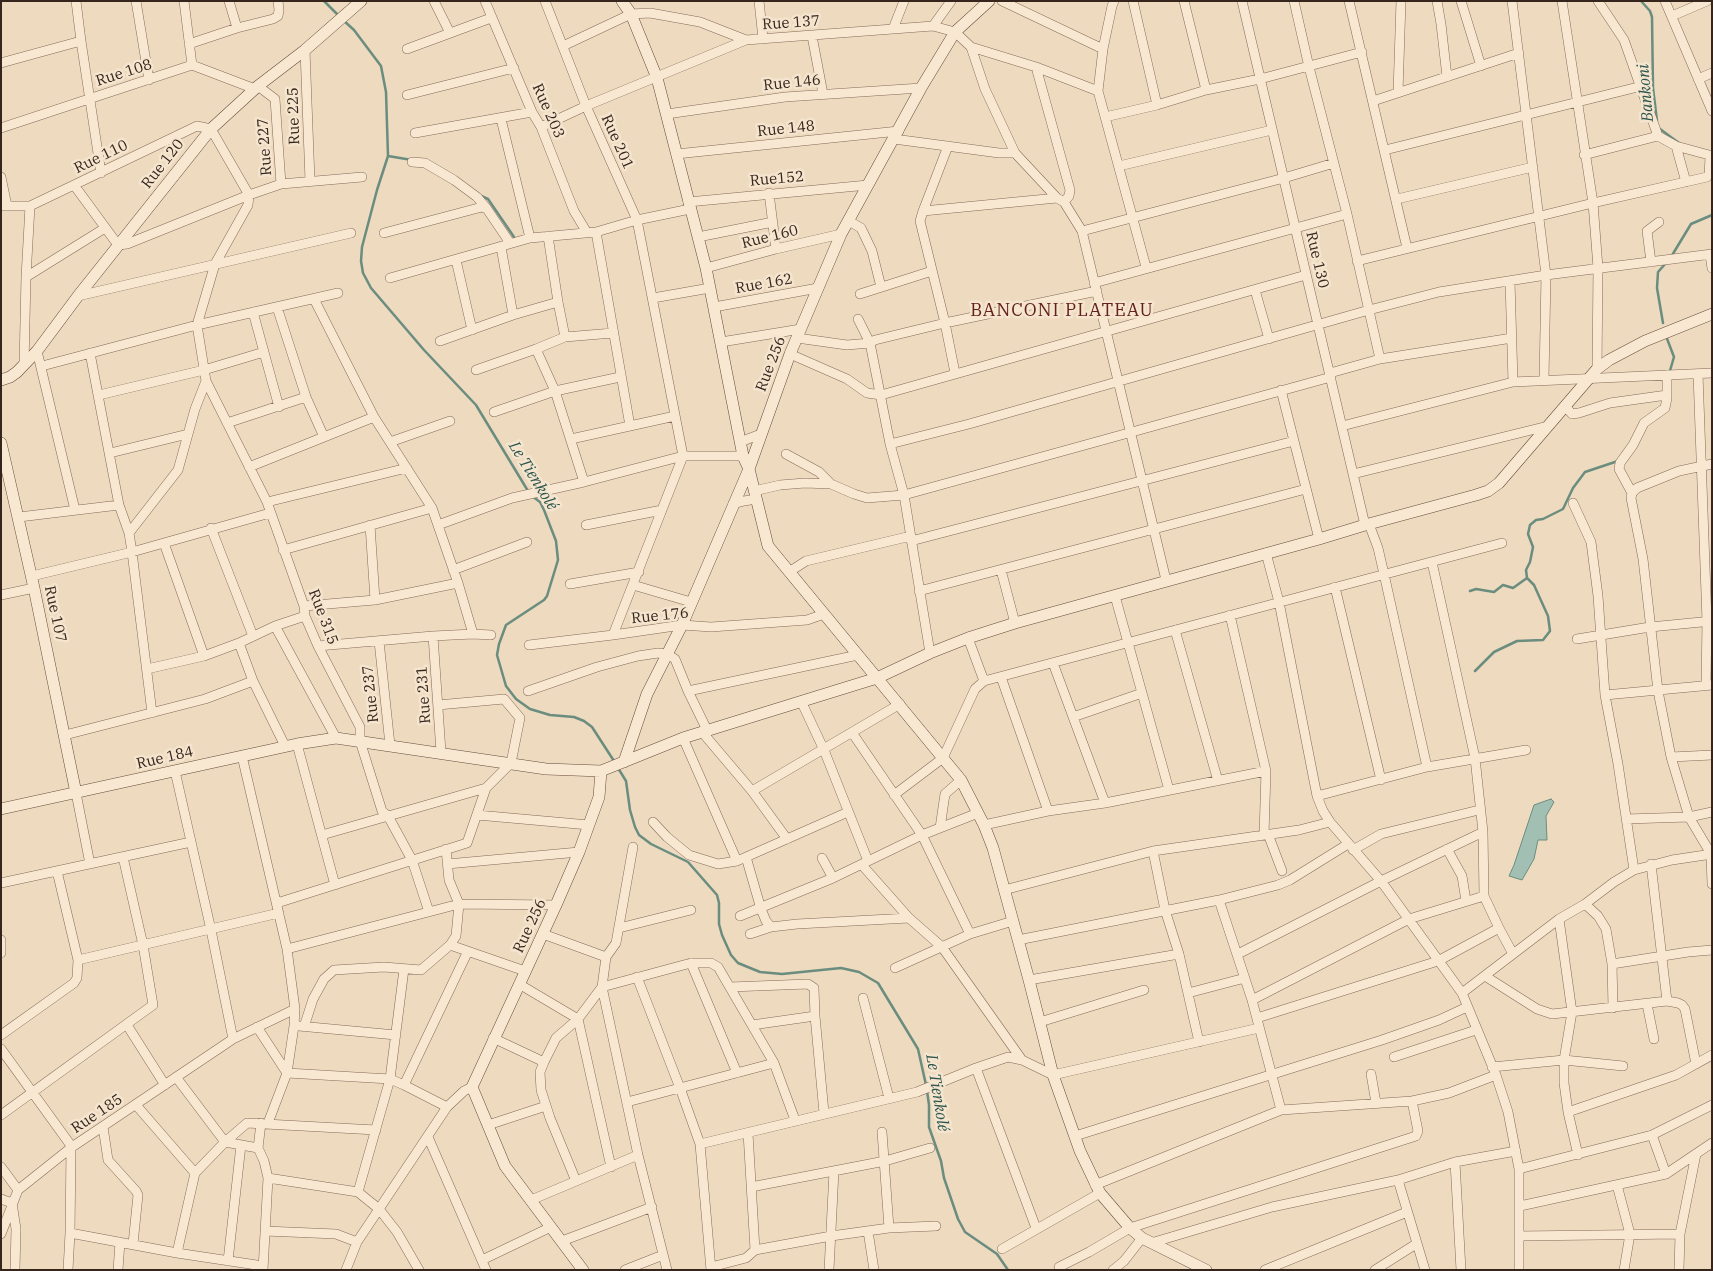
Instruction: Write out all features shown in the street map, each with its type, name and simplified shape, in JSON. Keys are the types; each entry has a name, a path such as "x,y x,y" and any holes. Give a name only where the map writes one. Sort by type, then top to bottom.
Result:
{"street":[{"path":"76,1 102,172"},
{"path":"136,1 149,80"},
{"path":"184,1 192,65 257,88"},
{"path":"229,1 237,28"},
{"path":"189,44 237,28 273,19 278,16 278,1"},
{"name":"Rue 120","path":"20,369 37,351 78,296 211,129 257,88 332,28 360,1"},
{"path":"434,1 450,33"},
{"name":"Rue 203","path":"485,1 532,112 541,128 574,210 591,232"},
{"name":"Rue 201","path":"545,1 586,106 637,220 683,456"},
{"path":"622,1 631,14 657,78 667,114 706,268 743,456 749,469 768,546 961,780 978,813 993,848 1053,1075 1075,1136 1098,1189 1130,1228 1147,1240 1203,1269"},
{"path":"759,1 763,39"},
{"path":"893,29 904,1"},
{"path":"933,26 951,1"},
{"name":"Rue 256","path":"624,762 647,694 682,625 749,469 790,354 841,234 921,88 955,32 989,1"},
{"path":"1002,1 1103,49"},
{"path":"1133,1 1157,105"},
{"path":"1184,1 1206,90"},
{"name":"Rue 130","path":"1242,1 1353,474 1367,524 1378,548 1427,767"},
{"path":"1294,1 1347,214 1380,359"},
{"path":"1350,1 1407,248"},
{"path":"1398,93 1401,1"},
{"path":"1437,1 1447,77"},
{"path":"1461,1 1481,66"},
{"path":"1512,1 1546,275 1544,379"},
{"path":"1562,1 1578,101 1584,155 1593,203 1598,268 1593,374"},
{"path":"1357,261 1707,177 1709,174 1710,157 1676,146 1658,136 1642,86 1624,40 1598,1"},
{"path":"1666,1 1712,111"},
{"path":"1672,16 1707,1"},
{"path":"1111,3 1098,91 1146,267"},
{"name":"Rue 137","path":"631,14 650,13 700,22 746,40 933,26 955,32"},
{"path":"563,46 631,14"},
{"path":"407,49 491,18"},
{"path":"955,32 971,47 1036,67 1098,91"},
{"path":"812,36 822,94"},
{"path":"541,128 586,106 746,40"},
{"path":"1,64 81,41"},
{"path":"971,47 985,89 1015,153 1060,200 1082,231 1166,580"},
{"name":"Rue 225","path":"305,50 310,181"},
{"path":"1105,117 1157,105 1206,90 1309,67 1362,52"},
{"path":"1373,101 1519,53"},
{"name":"Rue 108","path":"1,128 192,65"},
{"path":"923,212 1060,200 1069,196 1070,190 1036,67"},
{"path":"407,95 514,68"},
{"path":"1698,79 1712,73"},
{"path":"1385,150 1642,86"},
{"name":"Rue 227","path":"257,88 276,99 281,184"},
{"name":"Rue 146","path":"667,114 785,96 921,88"},
{"path":"415,133 532,112"},
{"path":"501,119 530,238"},
{"name":"Rue 110","path":"4,206 30,206 197,126 211,129"},
{"path":"197,325 215,264 248,205 248,195 211,129"},
{"path":"1119,166 1272,130"},
{"name":"Rue 148","path":"676,154 896,135 999,154 1015,153"},
{"path":"1584,155 1658,136"},
{"path":"948,146 920,221 955,373"},
{"path":"1676,146 1686,182"},
{"path":"412,162 425,163 454,180 477,197 510,243"},
{"path":"1082,231 1334,163"},
{"path":"1397,199 1533,167"},
{"path":"1,177 4,206"},
{"path":"74,185 118,245 128,244 248,195 281,184 362,177"},
{"name":"Rue152","path":"390,278 530,238 591,232 689,205 769,194 868,185"},
{"path":"769,194 776,249"},
{"path":"1,380 10,377 20,369 30,206"},
{"path":"384,233 478,207 487,209"},
{"path":"721,342 799,334 847,345 870,343 875,340 1095,287 1146,267 1347,214"},
{"path":"849,221 861,228 872,251 881,287"},
{"path":"698,237 773,222"},
{"path":"1651,262 1647,231 1659,222"},
{"path":"26,277 105,228"},
{"path":"591,232 630,426"},
{"path":"78,296 351,234"},
{"name":"Rue 160","path":"706,268 841,234"},
{"path":"548,236 558,302 566,337"},
{"path":"501,247 513,315"},
{"path":"890,444 969,424 1368,310 1439,292 1546,275 1711,255 1712,268"},
{"path":"456,260 472,330"},
{"path":"860,294 932,271"},
{"path":"790,354 848,379 867,393 881,395 1306,275"},
{"path":"1510,281 1513,382"},
{"path":"653,298 710,288"},
{"name":"Rue 162","path":"714,307 818,288"},
{"path":"1255,290 1269,338"},
{"path":"42,366 197,325 338,293"},
{"path":"314,298 374,417 432,508 458,583 473,634"},
{"path":"440,341 513,315 558,302"},
{"path":"277,307 306,397 324,437"},
{"path":"253,312 279,407"},
{"path":"601,772 683,738 877,678 930,653 1015,623 1367,524 1476,496 1488,491 1499,483 1593,374 1609,360 1645,341 1712,314"},
{"path":"858,319 870,343 890,444 904,495 930,653"},
{"name":"Rue 315","path":"197,325 206,381 267,502 304,606 305,616 318,646 360,727 360,741 382,811 388,816 412,860 429,912"},
{"path":"476,370 566,337 612,333"},
{"path":"734,504 755,495 796,484 830,484 867,498 904,495 1281,390 1380,359 1512,338"},
{"path":"536,349 555,391 584,482"},
{"path":"37,351 75,510"},
{"path":"99,395 204,370 264,352"},
{"path":"90,353 119,504 129,532 152,714"},
{"path":"1342,426 1513,382 1593,374 1667,375 1712,373"},
{"path":"1605,695 1709,685 1709,621 1698,374"},
{"path":"1632,493 1619,469 1620,464 1644,423 1665,408 1667,375"},
{"path":"494,412 555,391 620,377"},
{"path":"129,532 178,470 195,409 206,381"},
{"path":"1281,390 1319,539"},
{"path":"1565,406 1572,414 1610,403 1667,395"},
{"path":"227,423 306,397"},
{"path":"571,439 675,416"},
{"path":"249,467 374,417"},
{"path":"390,442 450,421"},
{"path":"1353,474 1548,426"},
{"path":"110,453 188,434"},
{"path":"740,442 761,434"},
{"path":"789,572 806,561 911,538 1294,441"},
{"name":"Rue 107","path":"1,443 32,576 76,793"},
{"path":"786,454 819,472 830,484"},
{"path":"438,525 512,498 584,482 683,456 743,456"},
{"path":"612,636 639,572 683,456"},
{"path":"1712,464 1679,471 1637,488 1630,498 1643,560 1658,691 1671,757 1689,817 1711,854 1712,884"},
{"path":"267,502 407,468"},
{"path":"919,591 1306,489"},
{"path":"1573,503 1591,542 1605,695 1634,870"},
{"path":"19,518 119,504"},
{"path":"284,550 432,508"},
{"path":"586,525 662,510"},
{"path":"32,576 132,552 270,512"},
{"path":"370,525 375,600"},
{"path":"211,528 254,636"},
{"path":"453,570 527,542"},
{"path":"164,543 204,656"},
{"path":"894,795 943,758 975,689 984,681 1502,543"},
{"path":"1266,553 1279,602 1317,796 1330,822 1381,881 1462,994 1494,1071 1508,1112 1519,1170 1519,1270"},
{"path":"1432,562 1475,758 1482,832 1484,896 1514,954"},
{"path":"1001,570 1015,623"},
{"path":"570,584 639,572"},
{"path":"304,606 375,600 458,583"},
{"path":"633,586 691,602"},
{"path":"1335,587 1381,780"},
{"path":"1,595 34,588"},
{"path":"1115,596 1169,790"},
{"name":"Rue 176","path":"529,645 612,636 682,625 710,627 808,620 824,614"},
{"path":"147,669 204,656 239,643 275,626 305,616"},
{"path":"1230,616 1266,771 1266,834 1282,871"},
{"path":"1577,639 1650,627 1709,621"},
{"path":"275,626 336,738"},
{"path":"1175,630 1218,782"},
{"path":"318,646 433,636 491,635"},
{"name":"Rue 231","path":"433,636 441,752"},
{"path":"968,638 984,681"},
{"name":"Rue 237","path":"379,641 390,745"},
{"path":"239,643 253,681 285,746"},
{"path":"528,691 597,667 630,658 653,654 667,654 675,659 705,731 787,839"},
{"path":"688,692 858,655"},
{"path":"1053,663 1105,803"},
{"path":"1001,677 1048,811"},
{"path":"65,735 205,699 253,681"},
{"path":"1073,717 1142,693"},
{"path":"78,960 211,930 278,908 335,885 467,843 486,788 511,763 520,718 504,699 438,705"},
{"path":"801,701 824,750 865,863 909,918 942,948 1022,1060"},
{"path":"752,791 853,734 900,704"},
{"path":"853,734 922,835 970,934"},
{"name":"Rue 184","path":"1,810 285,746 336,738 546,768 601,772"},
{"path":"683,738 737,861"},
{"path":"297,744 335,885"},
{"path":"1317,796 1427,767 1526,750"},
{"path":"1671,757 1712,755"},
{"path":"70,1233 263,1268 268,1178 264,1161 258,1148 265,1123 287,1073 295,1009 287,949 242,756"},
{"path":"175,771 211,930 233,1039"},
{"path":"984,825 1048,811 1105,803 1218,782 1266,771"},
{"name":"Rue 256","path":"472,1088 493,1038 543,934 579,852 599,798 601,772"},
{"path":"940,828 945,794 961,780"},
{"path":"322,835 486,788"},
{"path":"76,793 90,864"},
{"path":"1018,940 1219,900 1284,883 1350,847 1381,834 1479,810"},
{"path":"653,822 667,837 689,855 718,864 737,861 848,812"},
{"path":"1626,820 1689,817 1712,812"},
{"path":"740,916 833,878 922,835 978,813"},
{"path":"477,815 589,825"},
{"path":"1004,890 1153,851 1299,830 1330,822"},
{"path":"1238,954 1482,832"},
{"path":"1,883 191,842"},
{"path":"633,847 616,943 606,957 602,987 638,1155 667,1270"},
{"path":"1447,849 1462,876 1466,901"},
{"path":"304,1027 313,999 324,979 334,970 384,967 421,970 450,945 456,936 459,904 449,880 446,850"},
{"path":"1153,851 1165,910 1179,954 1200,1042"},
{"path":"447,864 579,852"},
{"path":"1462,994 1559,919 1585,904 1614,882 1634,870 1651,864 1711,854"},
{"path":"1,1115 154,1004 123,857"},
{"path":"746,857 761,909 771,927"},
{"path":"822,858 833,878"},
{"path":"1651,864 1667,1001"},
{"path":"1,1035 74,983 77,978 78,960 57,871"},
{"path":"1252,1000 1409,919 1484,896"},
{"path":"1219,900 1252,1000 1281,1110"},
{"path":"287,949 459,904 556,905"},
{"path":"1585,904 1598,916 1606,929 1612,964 1613,1008"},
{"path":"618,928 691,910"},
{"path":"750,934 771,927 797,924 909,918"},
{"path":"1559,919 1572,1012 1564,1060 1564,1083 1568,1112 1578,1155"},
{"path":"895,968 970,934 1013,921"},
{"path":"1257,1018 1438,961 1500,928"},
{"path":"543,934 606,957"},
{"path":"450,945 525,971"},
{"path":"1612,964 1712,950"},
{"path":"404,1085 468,951"},
{"path":"1029,980 1179,954"},
{"path":"691,963 737,1072"},
{"path":"576,1181 546,1106 541,1090 540,1072 556,1038 578,1019 602,987 637,977 691,963 711,963 718,967 774,1063 795,1120"},
{"path":"358,1192 390,1079 404,969"},
{"path":"1485,976 1538,1009 1552,1014 1667,1001 1678,1003 1685,1010 1696,1064"},
{"path":"637,977 700,1144 711,1268 746,1258 755,1250 831,1236 889,1228 936,1226"},
{"path":"1188,993 1245,978"},
{"path":"519,984 578,1019 611,1167"},
{"path":"730,987 808,984 814,988 824,1113"},
{"path":"1040,1022 1144,990"},
{"path":"862,998 889,1098"},
{"path":"1647,1004 1654,1038"},
{"path":"1075,1136 1382,1040 1439,1020 1467,1007"},
{"name":"Rue 185","path":"1,1234 18,1190 71,1148 233,1039 295,1009"},
{"path":"752,1025 815,1016"},
{"path":"127,1025 165,1085"},
{"path":"294,1026 396,1035"},
{"path":"257,1027 287,1073"},
{"path":"700,1144 917,1092 1008,1057 1022,1060 1053,1075 1259,1028"},
{"path":"1394,1057 1476,1030"},
{"path":"493,1038 544,1062"},
{"path":"1,1048 71,1148 68,1270"},
{"path":"1568,1112 1676,1075 1712,1055"},
{"path":"1002,1249 1098,1189 1281,1110 1412,1102 1449,1093 1494,1071 1564,1060 1623,1066"},
{"path":"627,1102 774,1063"},
{"path":"976,1068 1036,1228"},
{"path":"287,1073 390,1079 447,1107"},
{"path":"1372,1074 1376,1103"},
{"path":"176,1077 225,1142 258,1148"},
{"path":"349,1268 357,1242 447,1107 464,1091 472,1088 505,1166 583,1270"},
{"path":"1059,1267 1130,1228 1416,1136 1418,1131 1412,1102"},
{"path":"136,1105 195,1173"},
{"path":"488,1125 546,1106"},
{"path":"1519,1170 1652,1135 1712,1106"},
{"path":"177,1252 195,1173 225,1142 247,1123 376,1130"},
{"path":"103,1127 108,1160 138,1195 133,1244"},
{"path":"882,1132 889,1228"},
{"path":"748,1133 755,1250"},
{"path":"1652,1135 1666,1174"},
{"path":"428,1137 486,1270"},
{"path":"1520,1206 1666,1174 1712,1143"},
{"path":"228,1261 241,1145"},
{"path":"751,1187 885,1161 930,1148"},
{"path":"1112,1270 1147,1240 1272,1207 1398,1180 1455,1162 1516,1151"},
{"path":"1679,1270 1680,1234 1696,1154"},
{"path":"531,1200 638,1155"},
{"path":"1455,1162 1461,1270"},
{"path":"1,1167 18,1190"},
{"path":"829,1270 834,1171"},
{"path":"268,1178 358,1192 379,1209 398,1232 420,1270"},
{"path":"1398,1180 1425,1270"},
{"path":"1617,1185 1630,1234 1624,1270"},
{"path":"1,1199 12,1203 16,1229 14,1270"},
{"path":"562,1241 652,1206"},
{"path":"1265,1270 1407,1212"},
{"path":"482,1260 551,1228"},
{"path":"265,1231 336,1234 357,1242"},
{"path":"868,1231 874,1270"},
{"path":"1519,1236 1680,1234"},
{"path":"118,1270 120,1242"},
{"path":"1375,1270 1416,1244"},
{"path":"626,1270 663,1255"}],"shaded area":[{"path":"1551,799 1554,802 1546,816 1547,840 1538,840 1534,859 1522,880 1509,876 1534,805"}],"waterway":[{"name":"Le Tienkolé","path":"324,1 339,16"},
{"name":"Bankoni","path":"1641,1 1650,11 1652,17 1653,88 1657,121"},
{"name":"Le Tienkolé","path":"343,20 354,30 381,66 386,92 388,156 362,247 361,261 363,273 371,288 424,350 476,405 528,491"},
{"name":"Bankoni","path":"1660,129 1679,143"},
{"path":"388,156 412,160"},
{"path":"479,195 488,199 514,237"},
{"path":"1671,257 1691,224 1712,215"},
{"path":"1663,323 1657,288 1658,272 1666,263"},
{"path":"1666,336 1674,357 1669,374"},
{"path":"1470,591 1476,589 1494,592 1503,585 1513,588 1527,578 1526,570 1533,547 1528,534 1530,525 1536,520 1543,519 1563,509 1573,488 1585,472 1618,461"},
{"name":"Le Tienkolé","path":"532,496 540,502 544,510 556,541 558,560 547,596 544,600 506,625 497,655 506,686 516,699 530,709 550,715 574,717 584,721 592,727 614,761"},
{"path":"1475,671 1494,652 1517,641 1543,640 1550,631 1548,616 1534,585 1527,578"},
{"name":"Le Tienkolé","path":"618,768 626,781 630,810 639,835 651,844 688,862 717,895 719,924 722,935 731,955 738,963 760,972 782,974 841,968 859,972 878,983 918,1049 926,1085"},
{"name":"Le Tienkolé","path":"927,1091 929,1127 958,1219 965,1232 997,1254 1008,1270"}],"district":[{"name":"BANCONI PLATEAU","path":"1062,311"}]}
